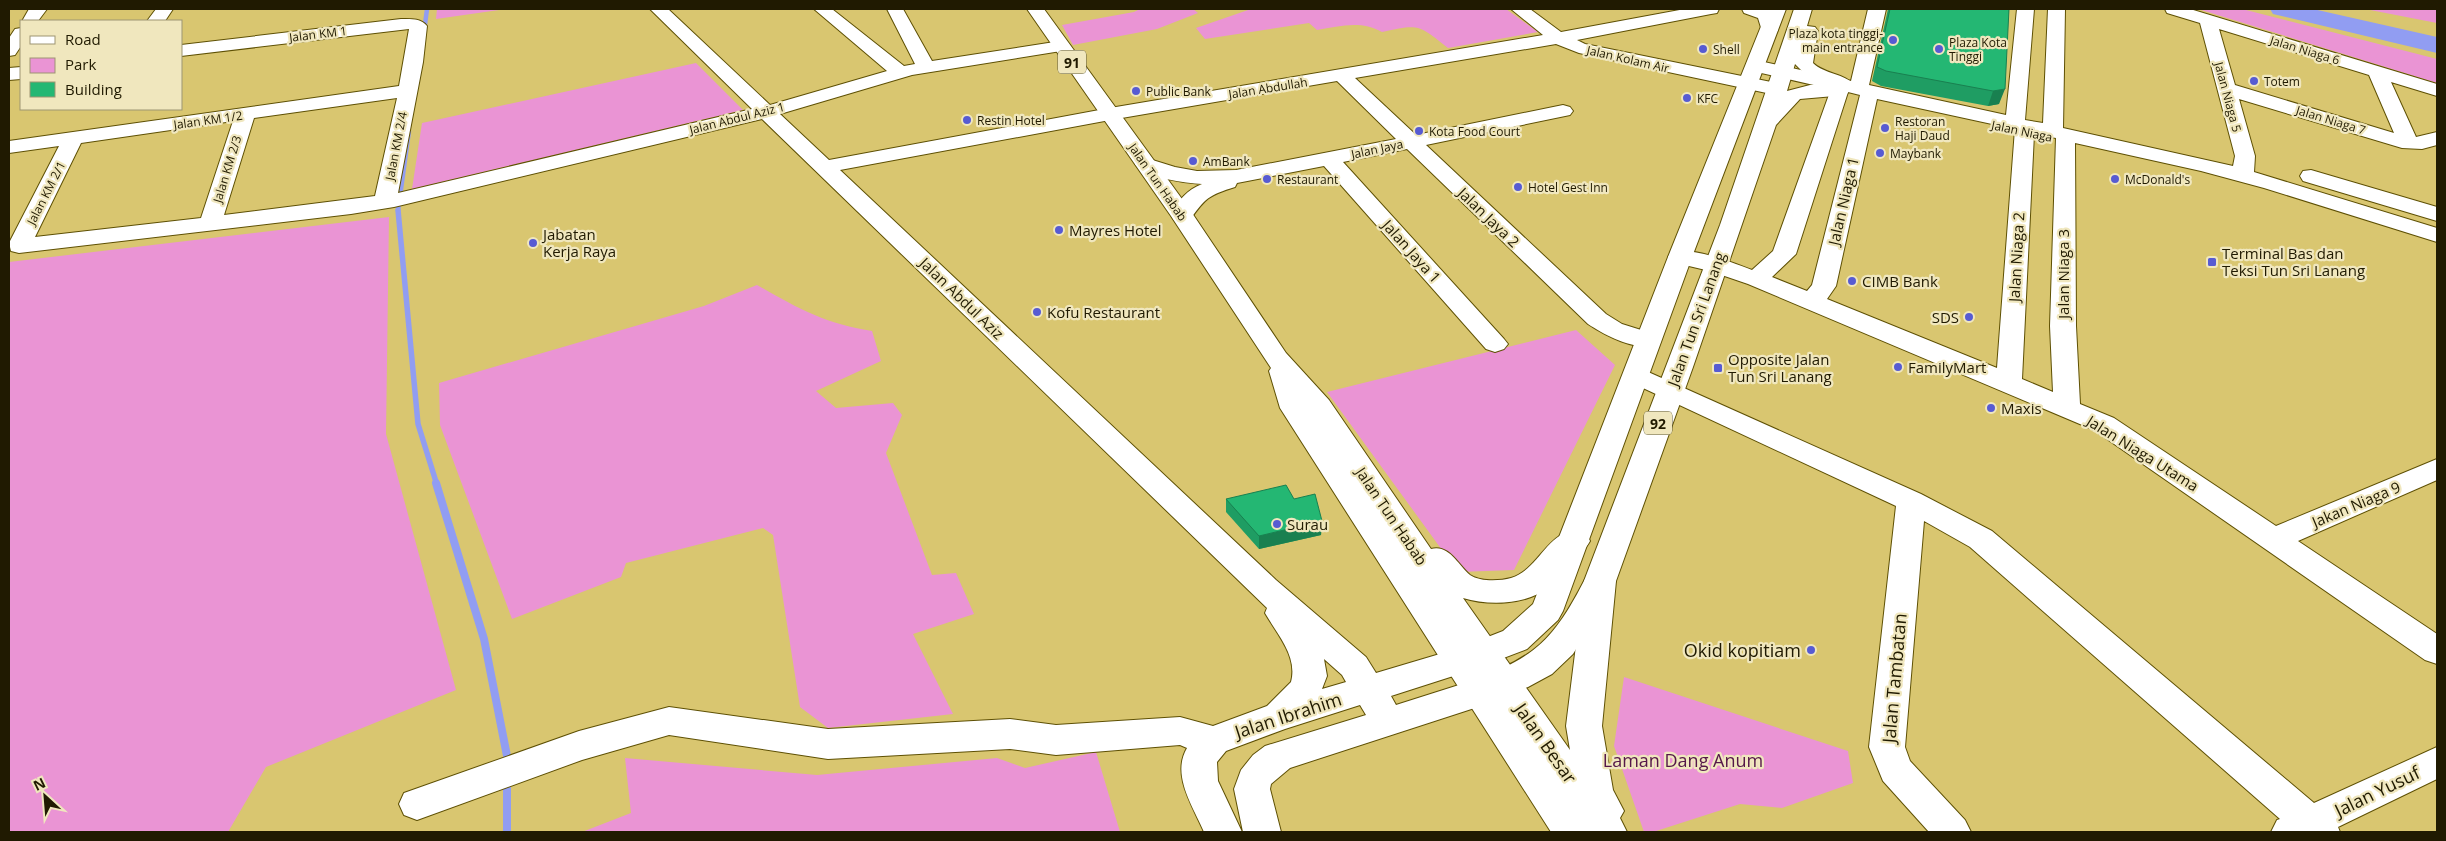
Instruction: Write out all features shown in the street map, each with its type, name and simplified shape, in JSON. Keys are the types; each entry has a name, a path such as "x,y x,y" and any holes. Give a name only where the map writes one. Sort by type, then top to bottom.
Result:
{"main road":[{"path":"30,20 38,9"},
{"path":"157,20 164,9"},
{"name":"Jalan Abdul Aziz","path":"658,9 1265,588"},
{"path":"822,9 902,73"},
{"path":"895,9 926,67"},
{"name":"Jalan Tun Habab","path":"1035,9 1182,215 1277,358 1319,406 1390,511 1472,657"},
{"name":"Jalan Kolam Air","path":"1519,9 1558,38 1580,48 1660,66 1752,74 1781,80"},
{"name":"Jalan Abdullah","path":"824,167 1110,114 1558,38 1683,11 1712,9"},
{"path":"1750,9 1766,15 1768,30"},
{"name":"92","path":"1472,657 1515,640 1547,611 1637,375 1648,340 1768,30 1778,9"},
{"name":"Jalan Niaga 1","path":"1756,279 1784,254 1853,90 1877,9"},
{"name":"Jalan Niaga 6","path":"2173,9 2437,90"},
{"path":"1802,10 1812,21 1804,52 1804,64 1814,72 1853,90"},
{"name":"Jalan Tun Sri Lanang","path":"1492,687 1528,673 1556,653 1579,623 1600,581 1717,265 1781,80 1802,10"},
{"path":"2021,10 2057,12"},
{"name":"Jalan Niaga 2","path":"2009,383 2020,127 2021,10"},
{"name":"Jalan Niaga 3","path":"2057,12 2067,407"},
{"name":"Jalan Niaga 5","path":"2208,20 2244,165"},
{"name":"Jalan KM 1","path":"182,51 413,24 418,26 414,62"},
{"path":"9,51 20,34"},
{"name":"Jalan Abdul Aziz 1","path":"19,246 352,207 398,199 766,112 926,67 1061,46"},
{"name":"Jalan KM 2/4","path":"398,199 406,91 414,62"},
{"path":"2377,72 2408,143"},
{"name":"Jalan Jaya 2","path":"1342,76 1597,319 1613,329 1648,340"},
{"name":"Jalan Niaga","path":"1781,80 1853,90 2059,135 2244,165 2292,191"},
{"name":"Jalan Niaga 7","path":"2225,88 2408,143 2422,143 2437,138"},
{"path":"1764,126 1775,117 1792,95 1810,91 1853,90"},
{"name":"Jalan Niaga 1","path":"1812,302 1824,286 1853,90"},
{"name":"Jalan KM 1/2","path":"9,147 406,91"},
{"name":"Jalan Jaya","path":"1182,215 1186,205 1206,189 1250,175 1562,110"},
{"name":"Jalan KM 2/3","path":"210,224 245,114"},
{"name":"Jalan Niaga","path":"2059,135 2268,188 2292,191 2437,235"},
{"name":"Jalan KM 2/1","path":"19,246 73,139"},
{"name":"Jalan Jaya 1","path":"1329,159 1495,344"},
{"name":"Jalan Jaya","path":"1146,164 1163,172 1198,178 1250,175"},
{"path":"2244,165 2437,214"},
{"path":"9,218 35,215"},
{"name":"Jalan Niaga Utama","path":"1680,257 1717,265 1756,279 2104,424 2437,651"},
{"name":"Jalan Tun Habab","path":"1277,358 1294,408 1472,657"},
{"path":"1637,375 1911,502 1981,539 2307,829"},
{"name":"Jakan Niaga 9","path":"2275,539 2437,469"},
{"name":"Jalan Tambatan","path":"1911,502 1887,746 1892,762 1900,774 1952,832"},
{"path":"1390,511 1428,549 1452,579 1467,588 1476,590 1498,592 1530,584 1538,579 1559,553 1575,541"},
{"path":"1600,581 1584,726 1595,790 1615,832"},
{"path":"1265,588 1354,666 1370,688 1388,721"},
{"path":"1265,588 1299,641 1308,663 1308,683 1293,703 1277,717"},
{"name":"Jalan Besar","path":"1472,657 1492,687 1608,832"},
{"name":"Jalan Ibrahim","path":"1213,741 1277,717 1472,657"},
{"path":"1262,832 1251,788 1259,769 1278,757 1492,687"},
{"name":"Jalan Besar","path":"1492,687 1571,832"},
{"path":"417,804 579,746 668,721 828,744 1010,734 1056,740 1180,731 1213,741 1199,759 1200,781 1223,832"},
{"name":"Jalan Yusuf","path":"2307,829 2437,762"}],"green space":[{"path":"437,9 506,9 436,19"},
{"path":"1140,9 1193,9 1198,13 1157,29 1073,45 1062,25 1134,12"},
{"path":"1251,9 1506,9 1538,32 1448,48 1424,30 1411,27 1382,32 1374,28 1358,25 1317,30 1309,23 1205,39 1196,28"},
{"path":"2198,9 2242,9 2437,59 2437,83"},
{"path":"2365,9 2437,9 2437,23"},
{"path":"696,63 743,110 412,189 422,123"},
{"path":"389,217 386,434 456,690 266,767 228,832 9,832 9,262"},
{"path":"757,285 812,314 840,324 872,331 881,361 816,391 836,408 893,403 902,415 886,453 932,575 956,573 974,614 913,634 953,714 828,728 800,707 773,535 763,528 626,563 621,577 512,619 440,425 439,383 704,306"},
{"path":"1576,330 1615,365 1514,570 1458,572 1327,392"},
{"name":"Laman Dang Anum","path":"1624,677 1848,751 1853,783 1782,808 1740,804 1653,832 1644,832 1614,746"},
{"path":"1096,752 1120,832 582,832 631,813 625,758 817,775 997,758 1025,768"}],"building":[{"name":"Plaza Kota Tinggi","path":"1890,9 2009,9 2005,89 1993,91 1886,71 1877,67"},
{"path":"1286,485 1294,499 1315,494 1322,521 1259,536 1226,499"}],"waterway":[{"path":"424,32 427,9"},
{"path":"2282,9 2437,45"},
{"path":"398,211 409,131"},
{"path":"398,211 418,424 437,485"},
{"path":"436,483 484,639 507,756"},
{"path":"507,784 507,832"}],"place":[{"name":"Plaza kota tinggi- main entrance","path":"1893,40"},
{"name":"Shell","path":"1703,49"},
{"name":"Plaza Kota Tinggi","path":"1939,49"},
{"name":"Totem","path":"2254,81"},
{"name":"Public Bank","path":"1136,91"},
{"name":"KFC","path":"1687,98"},
{"name":"Restin Hotel","path":"967,120"},
{"name":"Restoran Haji Daud","path":"1885,128"},
{"name":"Kota Food Court","path":"1419,131"},
{"name":"Maybank","path":"1880,153"},
{"name":"AmBank","path":"1193,161"},
{"name":"Restaurant","path":"1267,179"},
{"name":"McDonald's","path":"2115,179"},
{"name":"Hotel Gest Inn","path":"1518,187"},
{"name":"Mayres Hotel","path":"1059,230"},
{"name":"Jabatan Kerja Raya","path":"533,243"},
{"name":"Terminal Bas dan Teksi Tun Sri Lanang","path":"2212,262"},
{"name":"CIMB Bank","path":"1852,281"},
{"name":"Kofu Restaurant","path":"1037,312"},
{"name":"SDS","path":"1969,317"},
{"name":"FamilyMart","path":"1898,367"},
{"name":"Opposite Jalan Tun Sri Lanang","path":"1718,368"},
{"name":"Maxis","path":"1991,408"},
{"name":"Surau","path":"1277,524"},
{"name":"Okid kopitiam","path":"1811,650"}]}
